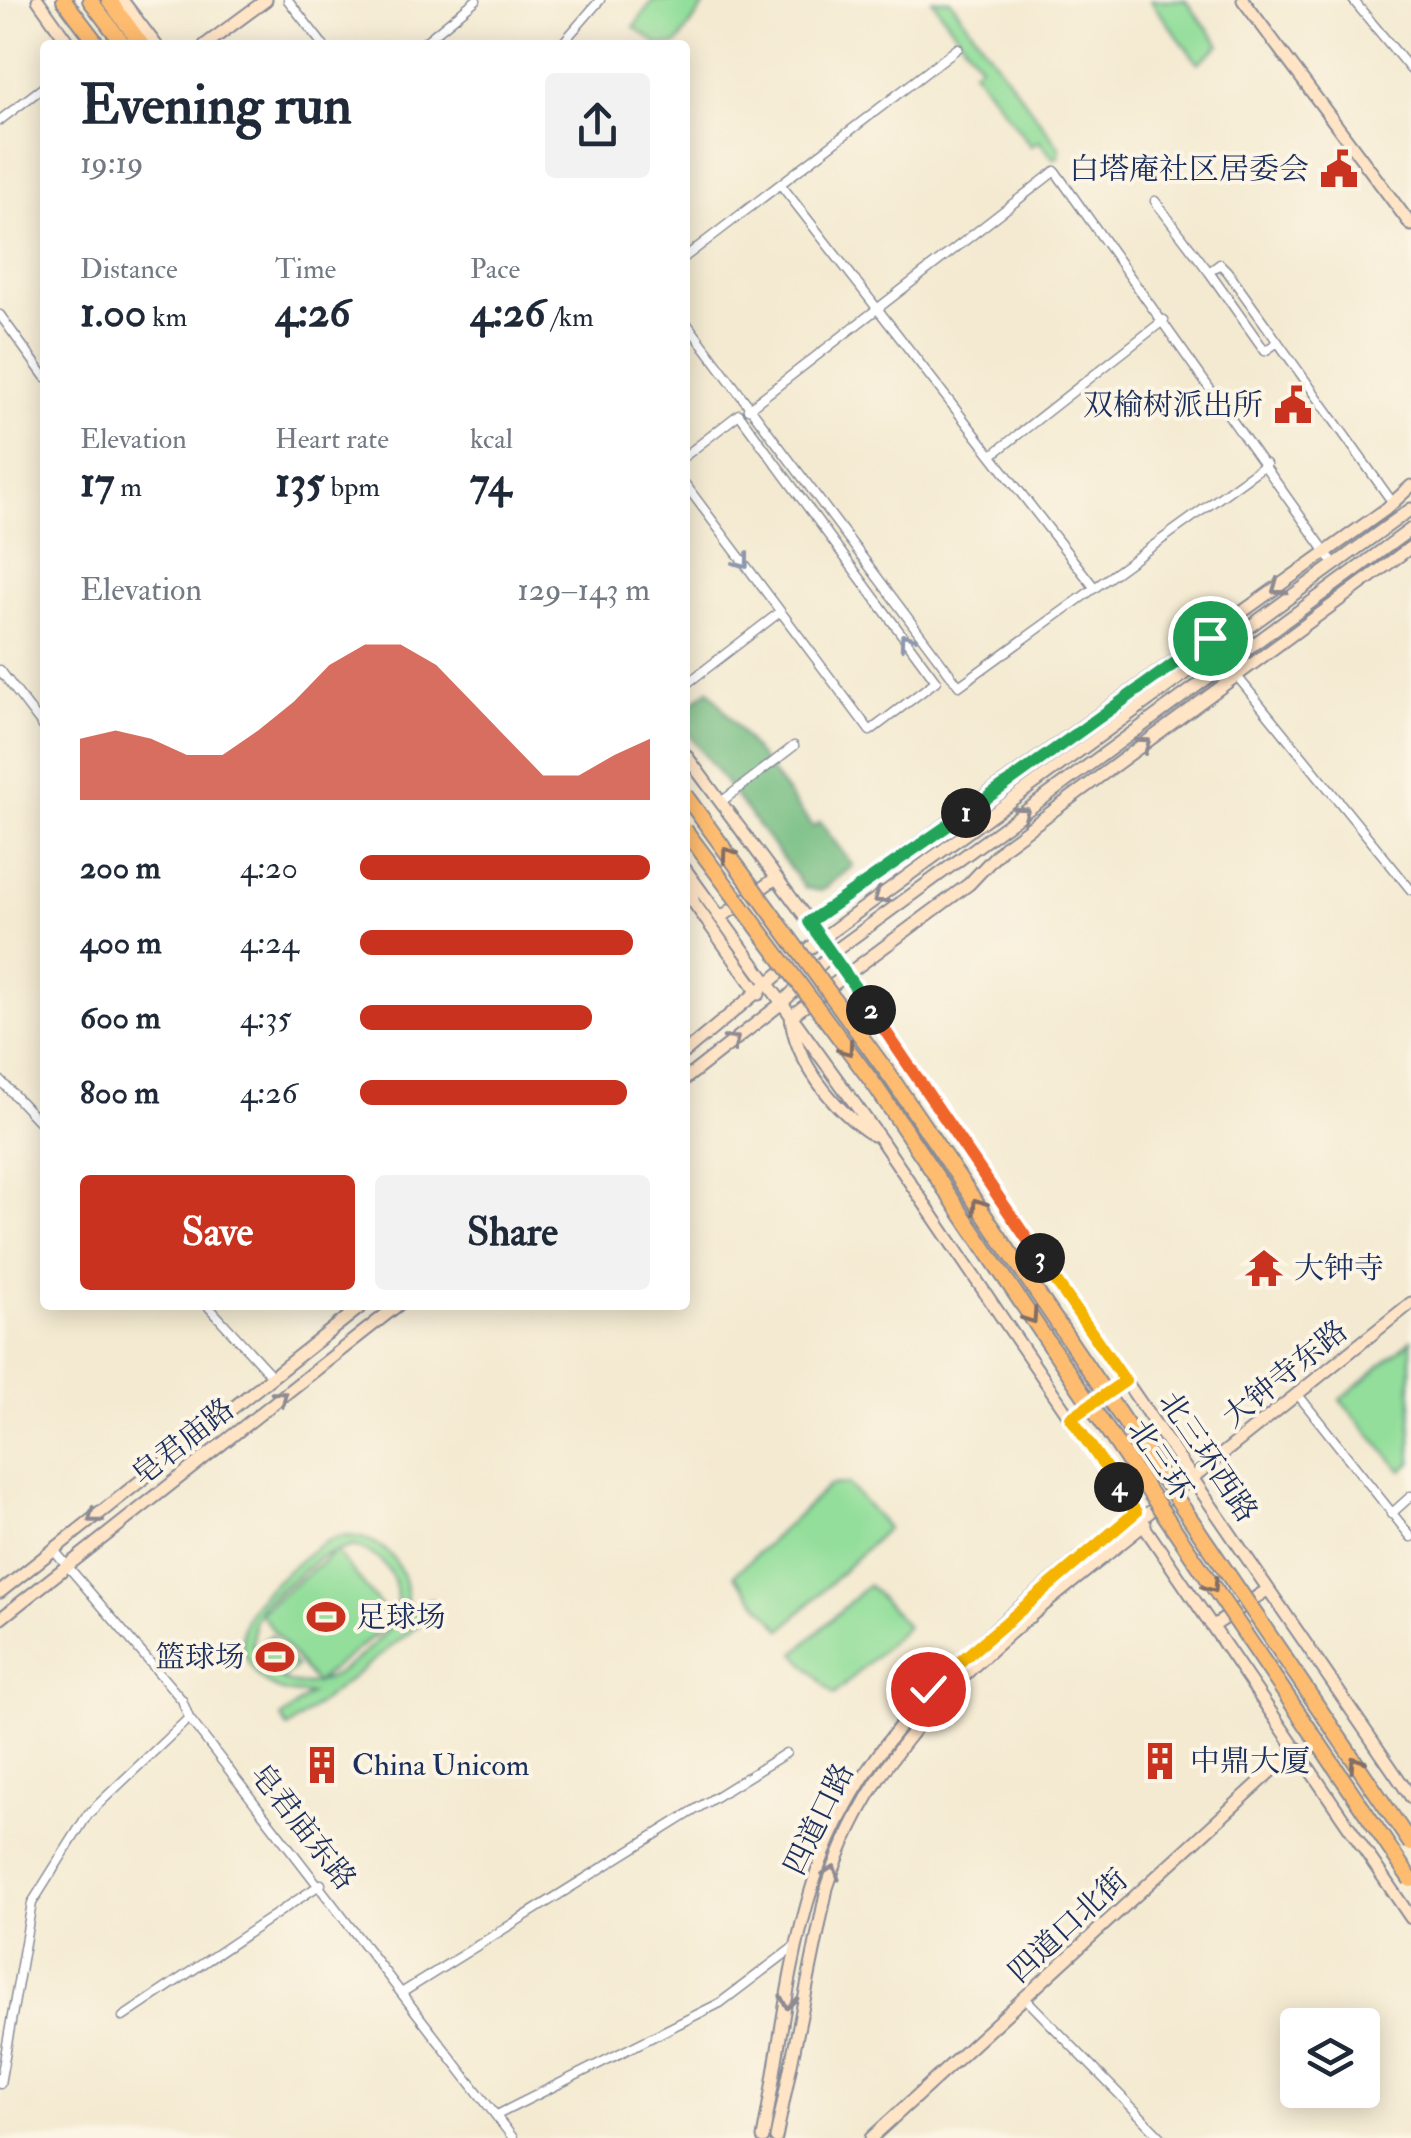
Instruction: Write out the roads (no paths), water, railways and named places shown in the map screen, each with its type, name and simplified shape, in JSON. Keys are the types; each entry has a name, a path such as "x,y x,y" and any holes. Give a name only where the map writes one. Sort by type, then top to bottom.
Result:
{"highway":[{"path":"64,0 94,40"},
{"path":"90,0 120,40"},
{"path":"109,0 138,40"},
{"name":"北三环","path":"690,802 890,1076 1411,1844"},
{"name":"北三环","path":"690,837 876,1088 1411,1880"}],"street":[{"path":"38,0 66,40"},
{"path":"122,0 152,40"},
{"path":"212,40 266,0"},
{"path":"288,0 318,40"},
{"path":"435,40 476,0"},
{"path":"566,40 600,0"},
{"path":"1243,0 1411,224"},
{"path":"1353,0 1411,70"},
{"path":"690,252 958,48"},
{"path":"0,120 40,90"},
{"path":"748,410 1054,171 1164,320 1335,565"},
{"path":"781,185 1094,587"},
{"path":"1155,201 1266,351 1278,342"},
{"path":"1209,272 1220,264 1228,271 1393,503"},
{"path":"0,315 40,369"},
{"path":"992,455 1164,320"},
{"path":"690,328 958,686 1266,464"},
{"path":"690,452 739,414 936,680 870,731 690,491"},
{"path":"809,922 1326,552 1411,486"},
{"path":"690,1048 821,939 1411,509"},
{"path":"690,1075 782,1003 832,953 1411,529"},
{"path":"791,1016 969,884 1004,847 1411,547"},
{"path":"690,681 780,612"},
{"path":"1227,664 1411,890"},
{"path":"0,670 40,722"},
{"path":"720,802 794,746"},
{"name":"北三环西路","path":"690,761 832,953 1268,1590 1407,1782 1411,1797"},
{"path":"690,876 764,989"},
{"path":"720,918 776,878"},
{"path":"690,888 694,903 791,1016 793,1043 850,1120 881,1140 1411,1918"},
{"path":"749,897 820,994"},
{"path":"0,1080 40,1123"},
{"name":"大钟寺东路","path":"1141,1518 1411,1303"},
{"path":"212,1310 272,1376"},
{"name":"皂君庙路","path":"0,1592 357,1310"},
{"name":"皂君庙路","path":"0,1620 392,1310"},
{"path":"1071,1418 1125,1381"},
{"path":"1299,1396 1411,1537"},
{"path":"1391,1514 1411,1496"},
{"name":"四道口路","path":"764,2138 798,1944 812,1887 834,1830 906,1715 955,1662 1141,1518"},
{"name":"四道口路","path":"776,2138 826,1888 840,1850 878,1777 918,1720 963,1673 1141,1518"},
{"name":"皂君庙东路","path":"53,1549 182,1700 189,1718 514,2138"},
{"path":"1214,1625 1268,1590"},
{"path":"0,2084 32,1903 88,1814 189,1718"},
{"name":"四道口北街","path":"871,2138 1297,1748"},
{"path":"403,1992 786,1754"},
{"path":"123,2017 321,1884"},
{"path":"497,2115 720,2004 798,1944"},
{"path":"1026,1999 1162,2138"}],"place":[{"name":"白塔庵社区居委会","path":"1339,169"},
{"name":"双榆树派出所","path":"1293,405"},
{"name":"大钟寺","path":"1264,1268"},
{"name":"足球场","path":"326,1617"},
{"name":"篮球场","path":"275,1657"},
{"name":"中鼎大厦","path":"1160,1761"},
{"name":"China Unicom","path":"322,1765"}]}
